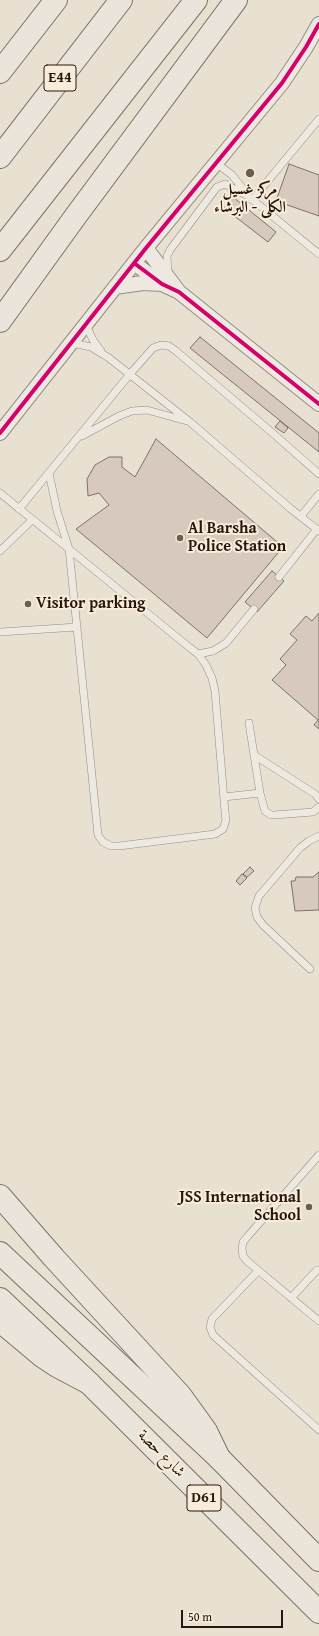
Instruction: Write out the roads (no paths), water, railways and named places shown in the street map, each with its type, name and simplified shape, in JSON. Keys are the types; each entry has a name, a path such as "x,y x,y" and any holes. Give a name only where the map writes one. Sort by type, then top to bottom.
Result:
{"main road":[{"path":"0,72 56,0"},
{"name":"E44","path":"0,157 121,0"},
{"path":"0,250 196,0"},
{"path":"1,315 236,0"},
{"path":"0,1196 54,1258 184,1400 206,1431 219,1458"},
{"name":"D61","path":"0,1253 219,1458 319,1560"},
{"name":"شارع حصة","path":"0,1299 89,1383 319,1612"},
{"path":"0,1321 42,1356 89,1383"}],"street":[{"path":"0,433 146,248 282,83 306,47 319,24"},
{"path":"146,248 165,280"},
{"path":"134,263 165,280 319,404"},
{"path":"115,287 165,280"}],"lane":[{"path":"250,198 319,119"},
{"path":"216,163 232,174 250,198"},
{"path":"165,280 167,256 170,250 217,187 222,184 228,184 250,198 319,254"},
{"path":"86,325 93,340 102,353"},
{"path":"72,343 85,345 102,353 130,374 190,422 318,530 279,577"},
{"path":"19,509 130,374 153,348 161,345 169,346 270,430 319,474"},
{"path":"78,438 119,416 132,411 147,410 190,422"},
{"path":"0,493 32,520 69,549 198,654 206,665 212,678 215,691 226,820 223,829 215,834 119,846 111,846 103,842 98,835 69,549 57,512 49,473"},
{"path":"301,516 319,494"},
{"path":"0,551 32,520"},
{"path":"198,654 213,651 226,643 254,609"},
{"path":"0,632 77,627"},
{"path":"249,723 260,793 265,811 271,815 313,812 319,807"},
{"path":"254,755 315,794 319,799"},
{"path":"224,797 260,793"},
{"path":"310,969 263,925 257,917 255,908 259,896 300,848 319,836"},
{"path":"319,1155 244,1242 242,1248 243,1256 247,1261 319,1321"},
{"path":"291,1298 317,1270"},
{"path":"258,1271 212,1319 210,1327 213,1335 319,1430"}],"place":[{"name":"مركز غسيل الكلى - البرشاء","path":"250,173"},
{"name":"Al Barsha Police Station","path":"180,538"},
{"name":"Visitor parking","path":"28,604"},
{"name":"JSS International School","path":"309,1207"}]}
